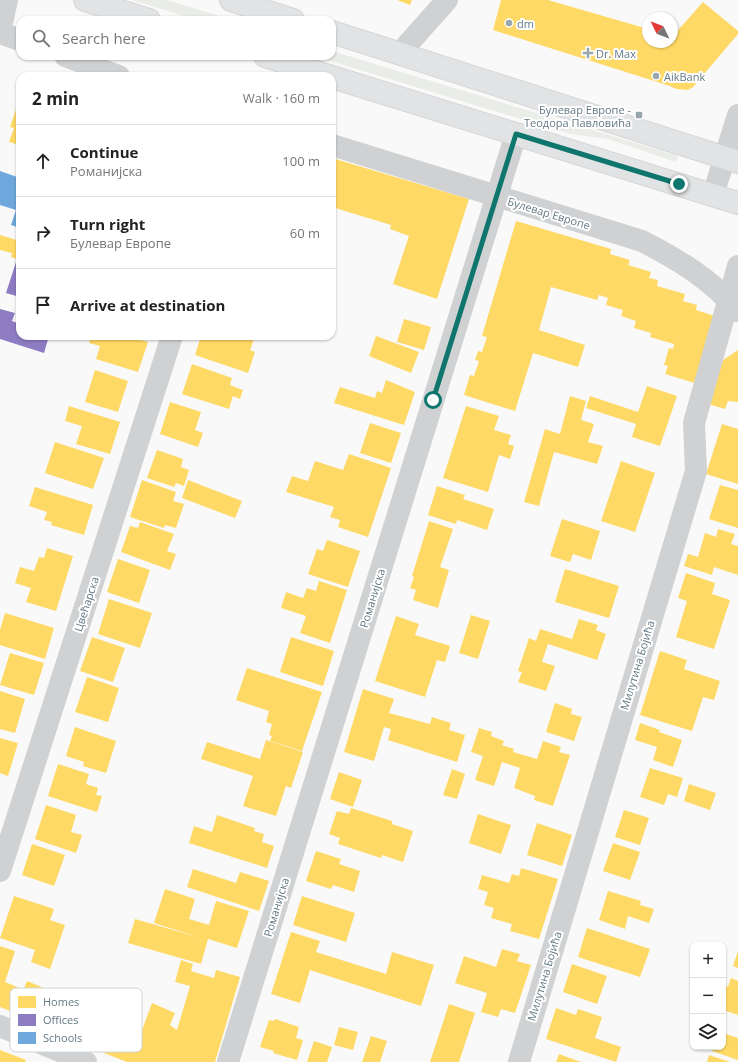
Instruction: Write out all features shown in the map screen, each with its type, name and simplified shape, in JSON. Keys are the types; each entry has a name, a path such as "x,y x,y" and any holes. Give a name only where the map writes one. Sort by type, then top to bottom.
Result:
{"main road":[{"path":"85,0 136,16"},
{"path":"231,0 281,16"},
{"path":"336,33 731,160"},
{"path":"278,60 318,72"},
{"path":"336,78 738,203"}],"street":[{"path":"399,54 447,0"},
{"path":"5,16 16,34"},
{"path":"76,60 108,72"},
{"path":"713,195 731,160 738,115"},
{"name":"Романијска","path":"228,1062 516,134"},
{"name":"Булевар Европе","path":"336,146 642,242 672,257 700,276 734,307"},
{"name":"Милутина Бојића","path":"519,1062 696,471 694,423 734,307 738,266"},
{"name":"Цвећарска","path":"0,871 171,340"},
{"path":"0,1026 10,1030"},
{"path":"62,1052 86,1062"}],"shaded area":[{"path":"132,0 167,0 219,16 184,16"},
{"path":"336,52 678,156 676,162 608,139 570,134 327,60 336,60"}],"building: Homes":[{"path":"397,0 412,0 410,5"},
{"path":"501,0 548,0 642,27 642,48 678,48 678,30 703,2 738,31 738,34 693,87 688,90 676,89 493,30"},
{"path":"16,110 16,144 9,142 14,128 10,127"},
{"path":"336,159 469,199 437,299 393,284 409,236 390,229 391,225 336,208"},
{"path":"516,221 611,249 610,254 630,260 628,265 651,272 649,278 658,280 657,286 685,294 683,301 697,305 696,310 715,316 695,383 665,374 668,366 664,365 669,348 673,349 674,344 650,337 651,333 634,328 636,321 621,316 623,310 606,305 608,298 599,295 597,300 551,287 539,330 585,345 578,367 533,353 515,411 464,395 470,375 474,376 479,361 475,360 478,351 482,352 487,337 482,336"},
{"path":"0,235 16,240 16,259 11,257 12,253 0,250"},
{"path":"404,319 431,327 424,350 397,342"},
{"path":"376,336 419,352 411,373 369,356"},
{"path":"90,340 141,340 148,342 138,372 96,359 100,346 89,343"},
{"path":"200,340 254,340 250,350 255,352 248,373 195,355"},
{"path":"738,350 738,402 728,401 725,409 708,404 723,360"},
{"path":"192,364 232,378 230,385 243,390 240,399 233,396 229,409 182,394"},
{"path":"95,370 128,381 118,412 85,402"},
{"path":"386,380 415,392 404,425 334,403 340,387 375,398 377,391 382,393"},
{"path":"647,386 677,396 660,446 632,437 636,424 586,408 590,396 638,412"},
{"path":"570,396 586,401 581,420 594,424 588,442 603,446 597,464 554,452 539,506 524,502 545,429 560,434"},
{"path":"170,402 201,412 195,430 203,433 198,447 160,434"},
{"path":"69,406 120,422 110,454 76,444 82,426 65,421"},
{"path":"466,406 499,416 494,430 511,435 508,444 514,446 510,459 499,455 488,492 443,478"},
{"path":"370,423 401,433 391,463 360,453"},
{"path":"722,424 738,429 738,484 706,474"},
{"path":"55,442 104,458 93,489 45,473"},
{"path":"157,450 183,459 181,467 189,470 184,486 176,483 174,487 147,478"},
{"path":"349,454 391,468 368,537 338,527 340,520 330,517 334,507 286,492 292,476 308,481 315,461 343,470"},
{"path":"621,461 655,473 635,532 601,521"},
{"path":"142,480 176,492 173,501 184,504 176,528 165,525 164,528 130,517"},
{"path":"188,480 242,501 235,518 182,498"},
{"path":"720,485 738,490 738,528 709,519"},
{"path":"437,486 465,495 463,499 494,509 487,530 457,520 456,524 428,515"},
{"path":"35,487 93,505 84,535 51,525 52,522 44,520 47,512 29,506"},
{"path":"562,519 600,531 591,560 573,554 570,562 550,556"},
{"path":"429,521 453,529 440,567 449,570 438,608 413,600 416,590 410,588 414,577 412,576"},
{"path":"140,522 174,534 167,551 176,554 170,570 121,552 130,526 138,528"},
{"path":"718,529 735,534 731,544 738,546 738,575 714,567 712,575 684,566 688,554 698,557 705,533 716,537"},
{"path":"327,540 360,551 348,587 308,574 317,549 323,551"},
{"path":"47,548 73,556 56,611 26,602 31,588 15,583 20,567 34,571 39,557 44,558"},
{"path":"118,559 150,570 139,603 107,592"},
{"path":"565,569 619,586 609,618 555,602"},
{"path":"686,573 715,583 712,594 730,600 714,649 676,637 687,601 678,598"},
{"path":"319,581 347,590 330,643 300,633 306,616 281,608 286,592 303,598 307,588 316,591"},
{"path":"109,599 152,613 140,648 98,634"},
{"path":"5,613 54,628 45,659 0,645 0,630"},
{"path":"471,615 490,621 478,659 459,653"},
{"path":"396,616 419,624 415,635 450,646 445,662 437,660 425,697 375,681"},
{"path":"579,619 598,625 596,630 606,634 597,660 548,644 542,662 555,666 546,691 518,682 522,672 518,671 529,638 536,641 540,629 572,639"},
{"path":"92,637 125,648 113,682 80,671"},
{"path":"291,637 334,651 323,686 280,672"},
{"path":"660,651 687,660 684,669 720,681 714,700 703,697 692,731 640,715"},
{"path":"10,653 44,663 34,695 0,685"},
{"path":"247,668 322,692 302,751 270,741 272,736 269,735 272,724 266,722 269,711 236,700"},
{"path":"87,677 119,688 108,722 75,712"},
{"path":"363,689 394,699 389,713 430,724 432,717 451,723 449,730 465,735 457,762 388,740 391,729 384,727 374,761 344,752"},
{"path":"0,691 25,699 15,733 0,729"},
{"path":"555,703 572,709 571,714 582,717 574,741 546,732"},
{"path":"640,723 660,730 659,732 682,740 673,767 653,760 657,747 635,740"},
{"path":"75,727 116,741 106,773 83,766 84,762 66,756"},
{"path":"479,728 492,732 491,736 504,741 502,745 514,749 513,752 537,759 543,741 561,747 559,752 570,755 553,806 534,800 535,796 514,788 520,768 502,762 494,786 475,780 483,756 471,752"},
{"path":"0,738 18,743 8,776 0,773"},
{"path":"266,740 303,752 291,788 286,786 276,816 243,806 253,776 201,759 207,742 260,759"},
{"path":"58,764 89,774 86,784 98,788 96,795 102,796 97,812 48,796"},
{"path":"650,768 683,778 677,797 668,794 664,805 640,797"},
{"path":"452,769 465,774 457,799 443,795"},
{"path":"339,772 362,780 353,807 330,799"},
{"path":"689,784 716,793 710,810 684,801"},
{"path":"46,805 76,815 71,832 82,835 76,853 35,839"},
{"path":"351,808 392,821 392,824 413,831 403,862 382,855 381,858 338,844 340,838 329,834 337,811 349,814"},
{"path":"624,810 649,818 640,845 615,837"},
{"path":"478,814 511,825 501,854 469,843"},
{"path":"217,815 255,828 254,831 264,834 262,842 274,846 267,868 189,843 194,826 212,832"},
{"path":"537,823 572,835 562,866 527,855"},
{"path":"613,843 640,852 630,880 603,871"},
{"path":"32,844 65,855 54,886 22,875"},
{"path":"316,851 341,859 339,864 360,871 354,892 333,885 331,889 306,881"},
{"path":"521,868 558,879 539,939 510,931 512,924 491,918 494,908 484,905 488,892 478,889 482,875 509,883 512,874 519,876"},
{"path":"193,869 236,883 240,872 269,881 259,911 187,887"},
{"path":"165,889 195,899 189,919 209,925 216,901 249,911 237,948 208,939 201,964 128,943 135,919 201,938 154,923"},
{"path":"608,891 641,901 640,905 654,909 649,923 628,916 625,929 599,920"},
{"path":"14,896 54,909 50,920 65,925 50,969 31,962 35,950 0,938"},
{"path":"302,896 355,913 346,942 293,925"},
{"path":"587,928 650,949 640,977 578,957"},
{"path":"291,932 320,941 316,952 386,974 392,952 434,965 421,1006 310,970 300,1003 271,994"},
{"path":"0,946 15,951 5,982 20,988 10,988 10,1011 0,1007"},
{"path":"502,949 520,954 517,961 531,965 515,1013 501,1009 498,1017 481,1012 487,993 455,983 464,956 496,967"},
{"path":"738,951 738,968 733,966"},
{"path":"181,960 193,964 191,971 214,978 216,970 240,977 215,1062 127,1062 101,1052 142,1052 142,1030 152,1003 175,1013 170,1025 177,1030 190,986 175,982"},
{"path":"572,964 607,976 597,1004 563,992"},
{"path":"731,978 738,981 738,1015 726,1011 726,986 728,987"},
{"path":"27,981 44,988 24,988"},
{"path":"449,1004 475,1013 459,1062 430,1062"},
{"path":"556,1008 576,1015 578,1009 602,1017 595,1038 621,1047 616,1062 546,1039"},
{"path":"275,1019 299,1027 296,1038 303,1040 297,1060 273,1053 274,1051 260,1047 269,1020 274,1021"},
{"path":"339,1027 358,1032 353,1050 334,1045"},
{"path":"726,1034 738,1038 738,1060 712,1051 726,1050"},
{"path":"371,1036 387,1041 380,1062 362,1062"},
{"path":"314,1041 332,1047 327,1062 307,1062"},
{"path":"0,1050 26,1060 25,1062 0,1062"},
{"path":"559,1054 581,1062 556,1062"},
{"path":"709,1055 730,1062 707,1062"}],"building: Offices":[{"path":"16,262 16,296 6,293"},
{"path":"0,309 15,313 12,321 16,322 16,340 48,340 44,353 0,339"}],"building: Schools":[{"path":"0,171 16,177 16,210 0,205"},
{"path":"16,210 16,227 11,225"}],"place":[{"name":"dm","path":"509,23"},
{"name":"Dr. Max","path":"588,53"},
{"name":"AikBank","path":"656,76"},
{"name":"Булевар Европе - Теодора Павловића","path":"639,115"}],"route":[{"path":"433,400 516,134 679,184"}]}
